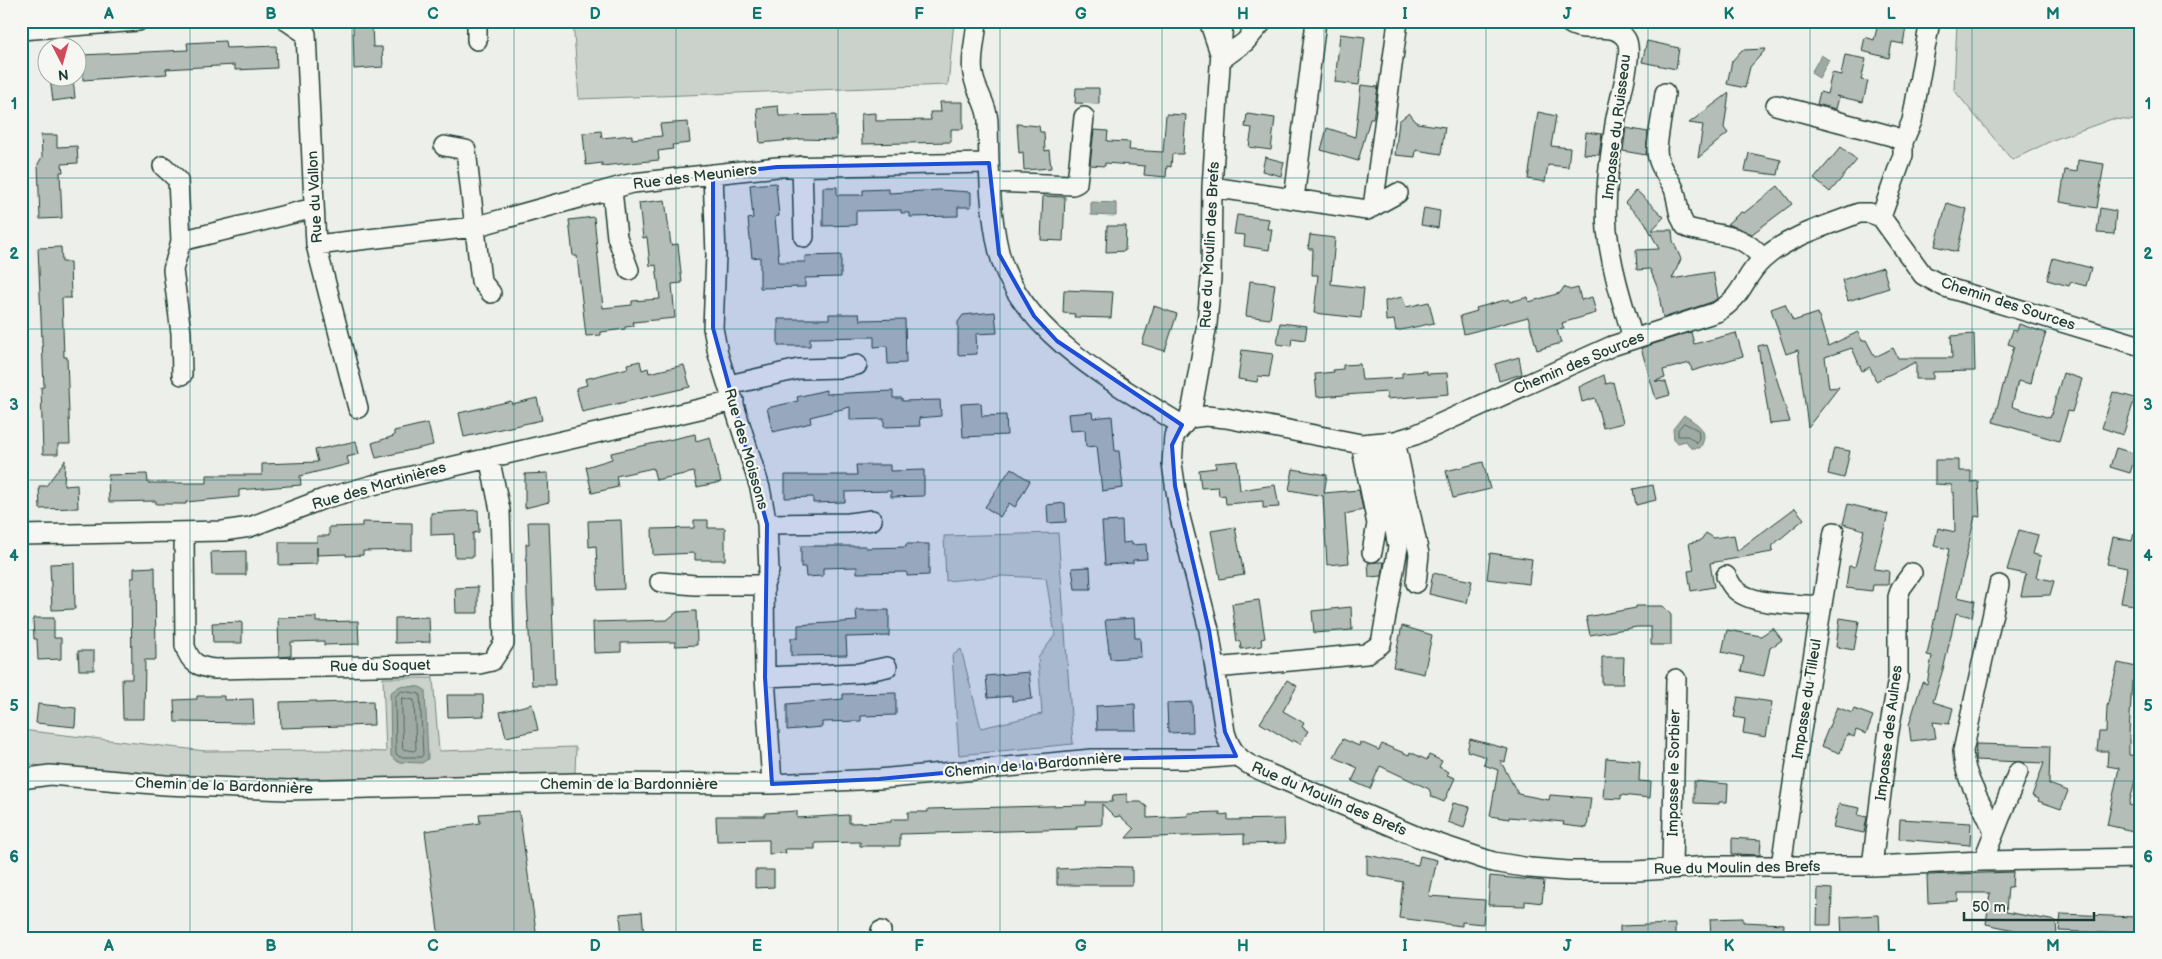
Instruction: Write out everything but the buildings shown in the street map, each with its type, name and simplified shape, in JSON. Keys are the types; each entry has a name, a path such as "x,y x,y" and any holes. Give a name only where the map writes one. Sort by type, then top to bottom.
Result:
{"street":[{"path":"21,30 138,21"},
{"name":"Rue du Vallon","path":"287,21 306,34 316,245 358,408"},
{"path":"477,21 477,40"},
{"path":"977,21 973,74 987,113 994,221 999,254 1010,280 1034,316 1057,341 1127,391 1185,421"},
{"path":"1209,21 1222,59 1244,42 1263,21"},
{"name":"Rue du Moulin des Brefs","path":"1223,21 1222,59 1212,187 1211,278 1207,324 1185,421 1172,444 1172,464 1180,517 1209,630 1225,732 1229,746 1236,756 1260,770 1418,837 1493,862 1530,868 1568,871 1637,870 1782,866 1872,866 1983,861 2141,858"},
{"path":"1294,199 1316,21"},
{"path":"1373,207 1398,21"},
{"name":"Impasse du Ruisseau","path":"1567,21 1580,28 1608,28 1620,31 1627,40 1628,56 1615,121 1607,184 1607,228 1612,266 1633,338"},
{"path":"1881,217 1904,156 1903,142 1912,120 1930,21"},
{"path":"1665,93 1657,151 1658,160 1674,188 1682,220 1691,229 1720,233 1738,240 1753,248 1763,259"},
{"path":"1776,105 1892,136 1903,142"},
{"path":"991,182 1073,185 1077,183 1084,116"},
{"path":"444,146 466,150 481,281 491,293"},
{"name":"Rue des Meuniers","path":"316,245 474,227 633,183 777,166 989,163"},
{"path":"162,166 178,180 181,241 172,270 181,333 182,375"},
{"path":"802,166 804,237"},
{"name":"Rue des Moissons","path":"713,174 716,255 713,328 718,354 732,393 760,488 767,524 770,571 764,585 765,677 772,784"},
{"path":"1212,187 1367,210 1398,193"},
{"path":"612,190 617,237 629,270"},
{"path":"181,241 314,208"},
{"name":"Chemin des Sources","path":"1185,421 1226,418 1378,443 1415,435 1633,338 1717,312 1731,304 1752,271 1763,259 1804,235 1859,213 1870,213 1881,217 1923,274 1945,287 2141,346"},
{"name":"Rue des Martinières","path":"21,535 184,533 223,531 250,527 338,494 489,457 732,393 799,369 841,368 857,365"},
{"path":"1372,552 1377,524 1378,443"},
{"path":"1378,443 1419,554 1416,583"},
{"path":"1215,668 1366,654 1381,644 1398,547 1378,443"},
{"name":"Rue du Soquet","path":"184,533 185,646 188,658 199,667 216,669 479,664 492,661 504,643 500,510 489,457"},
{"path":"767,524 872,520"},
{"name":"Impasse du Tilleul","path":"1782,866 1799,743 1834,532"},
{"name":"Impasse des Aulnes","path":"1872,866 1888,736 1898,678 1898,597 1912,573"},
{"path":"1726,576 1735,589 1746,597 1766,602 1822,606"},
{"path":"660,582 695,586 764,585"},
{"path":"1994,833 1989,818 1968,779 1964,766 1963,751 1999,584"},
{"path":"765,677 859,673 887,667"},
{"name":"Impasse le Sorbier","path":"1672,868 1676,679"},
{"name":"Chemin de la Bardonnière","path":"21,779 50,776 165,785 288,790 577,783 772,784 879,778 1092,758 1198,759 1236,756"},
{"path":"1983,861 2018,772"}],"highlighted area":[{"path":"989,163 999,254 1034,316 1057,341 1182,425 1172,445 1175,486 1209,630 1225,732 1236,756 1092,759 879,779 772,784 765,677 767,524 713,328 713,174 777,167"}],"shaded area":[{"path":"573,21 954,21 948,85 579,99"},
{"path":"1957,21 2141,21 2141,121 2112,119 2053,140 2012,160 1954,90"},
{"path":"1058,533 1073,744 959,755 952,656 961,649 981,728 1042,714 1038,658 1055,635 1046,578 1002,576 946,581 944,536"},
{"path":"383,678 433,678 439,751 576,747 575,773 305,782 81,772 21,763 21,730 206,751 336,750 386,752"}],"water":[{"path":"1821,55 1829,60 1819,78 1811,73"},
{"path":"1091,202 1116,203 1116,216 1091,215"},
{"path":"1684,415 1698,425 1703,432 1704,437 1700,448 1691,448 1686,441 1678,443 1674,440 1673,429"},
{"path":"400,686 420,687 425,690 428,759 422,763 398,762 391,756 390,693"}]}
